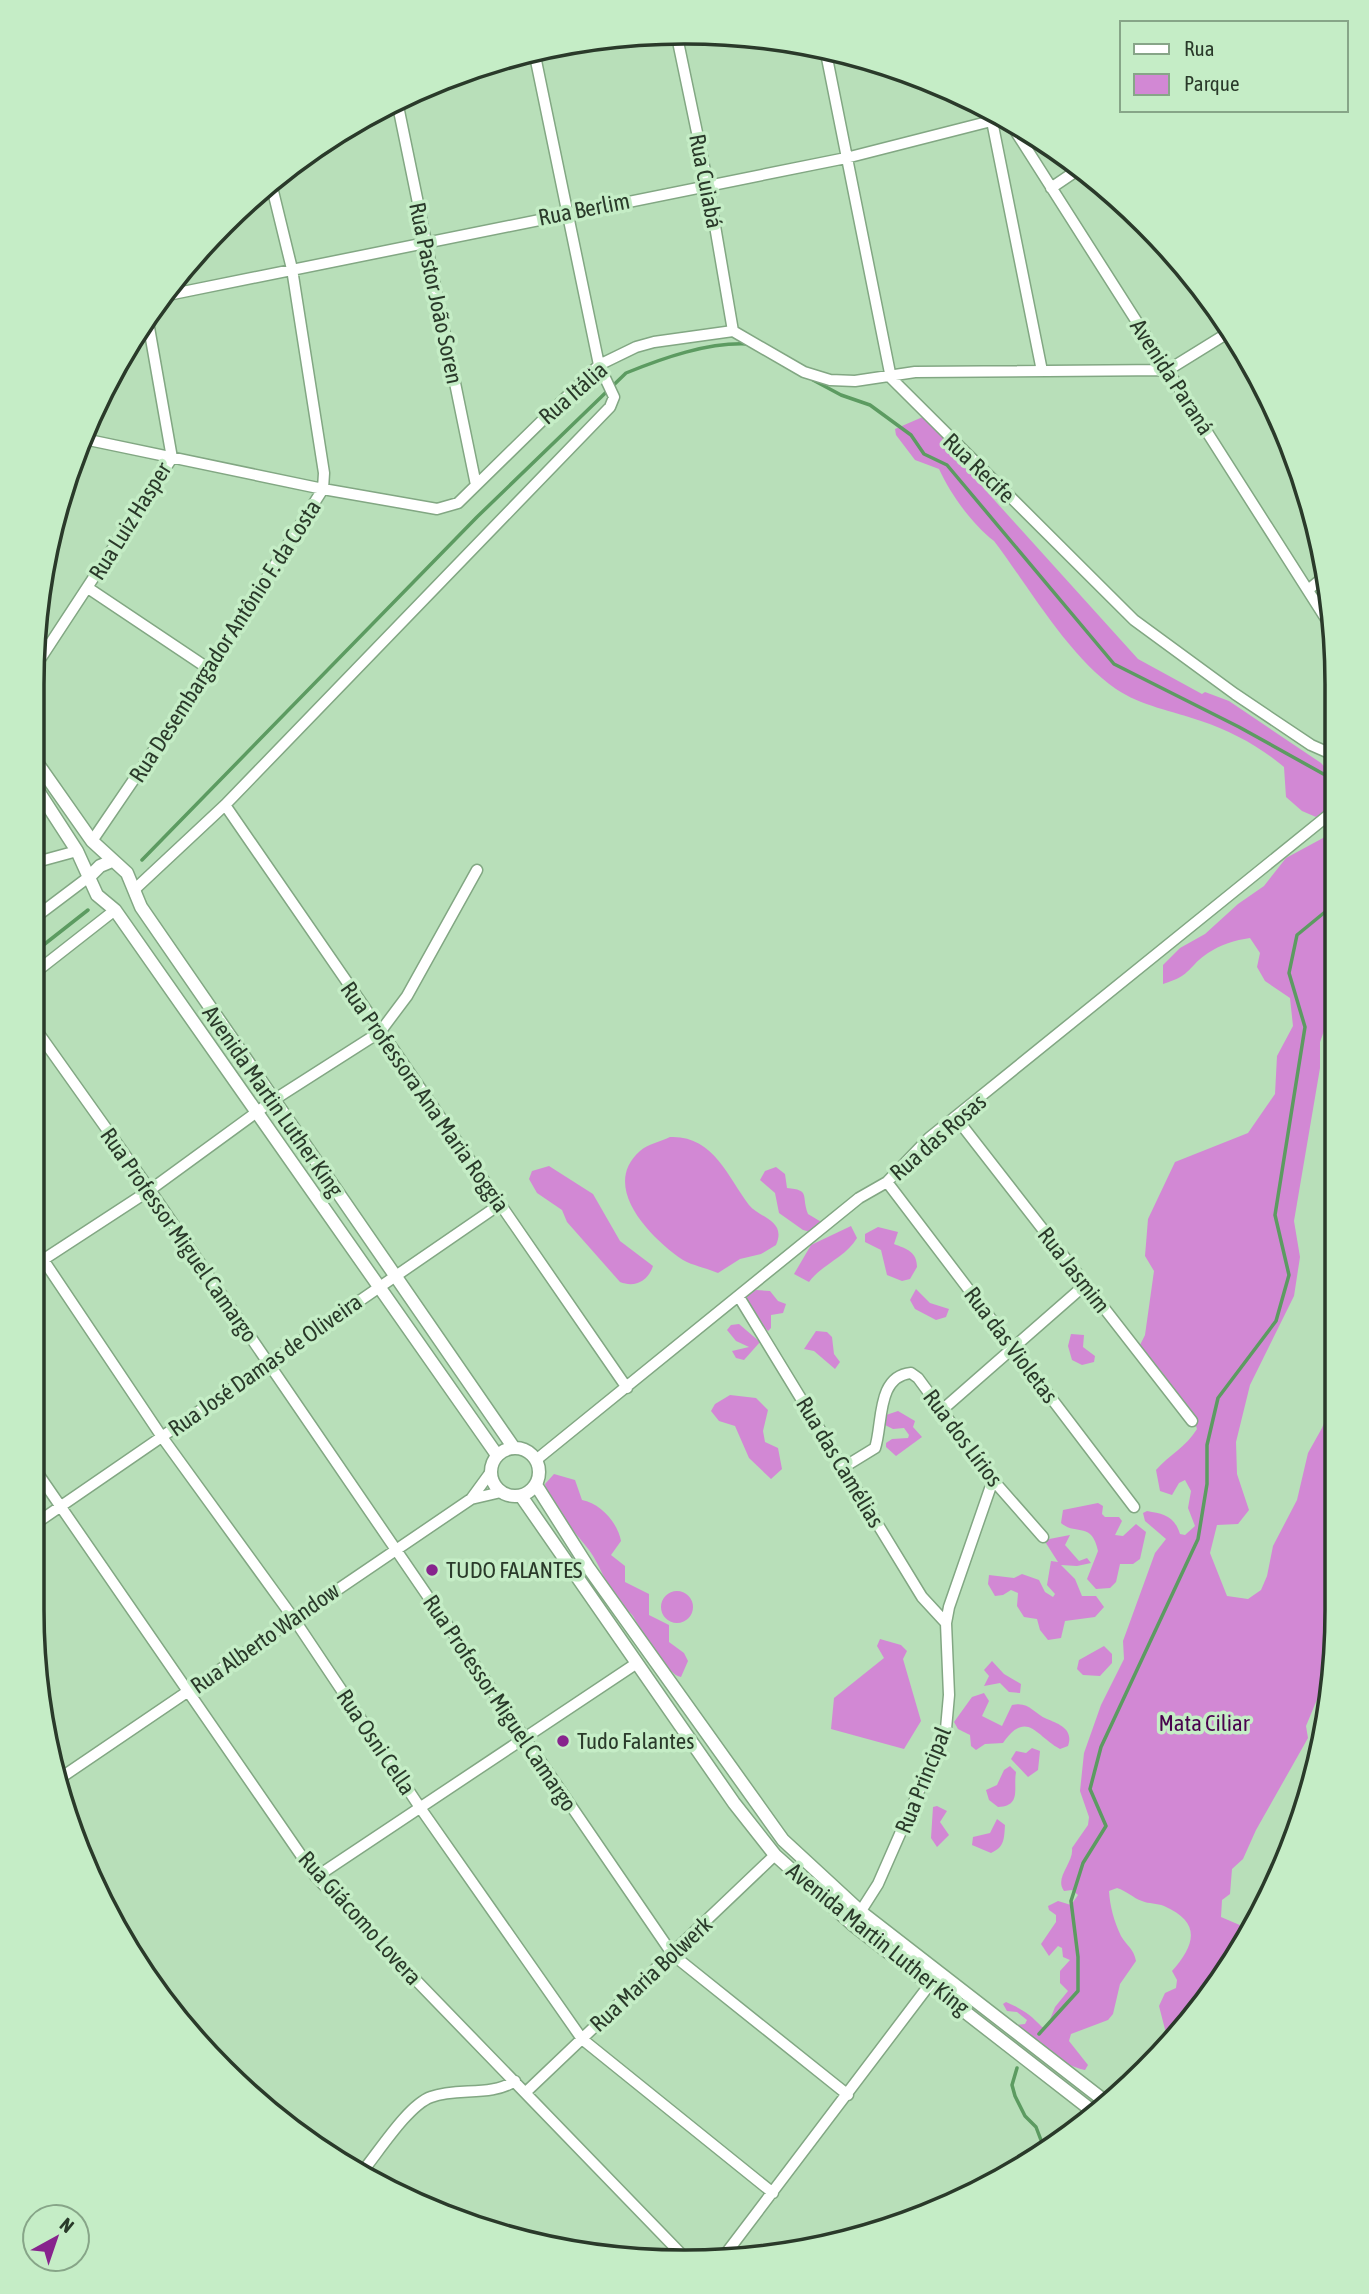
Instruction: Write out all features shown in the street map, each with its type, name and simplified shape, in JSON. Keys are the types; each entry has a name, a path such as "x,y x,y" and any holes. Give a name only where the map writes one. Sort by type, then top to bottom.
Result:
{"main road":[{"name":"Avenida Martin Luther King","path":"44,774 92,841 127,873 141,907 198,993 514,1448"},
{"path":"47,805 59,796"},
{"name":"Avenida Martin Luther King","path":"44,800 77,851 97,895 115,909 497,1455"},
{"path":"90,876 100,866 112,861"},
{"path":"115,909 127,902 134,890"},
{"path":"182,1004 198,993"},
{"path":"514,1448 530,1453 536,1460 539,1477 536,1485 521,1496 501,1492 490,1473 497,1455 514,1448"},
{"name":"Avenida Martin Luther King","path":"536,1485 596,1578 783,1840 861,1912 1100,2097"},
{"name":"Avenida Martin Luther King","path":"521,1496 734,1803 775,1855 852,1924 1088,2107"},
{"path":"734,1803 748,1794"}],"street":[{"name":"Rua Cuiabá","path":"679,44 708,185 733,331"},
{"path":"827,60 891,378"},
{"path":"134,890 225,805 610,407 614,397 599,365 536,62"},
{"name":"Rua Pastor João Soren","path":"399,111 475,485"},
{"name":"Rua Berlim","path":"177,293 567,212 846,158 989,121"},
{"path":"999,127 1042,371"},
{"name":"Avenida Paraná","path":"1021,140 1321,611"},
{"path":"1051,188 1072,174"},
{"name":"Rua Desembargador Antônio F. da Costa","path":"92,841 209,669 323,489 324,473 292,269 274,193"},
{"path":"733,331 804,372 830,380 891,378 915,372 1168,370 1222,337"},
{"name":"Rua Itália","path":"92,441 323,489 437,509 458,503 599,365 636,347 654,342 733,331"},
{"name":"Rua Luiz Hasper","path":"45,652 172,458 149,333"},
{"name":"Rua Recife","path":"891,378 907,397 1134,620 1268,716 1311,745 1325,751"},
{"path":"1308,590 1317,583"},
{"path":"88,588 209,669"},
{"name":"Rua Professora Ana Maria Roggia","path":"225,805 627,1388"},
{"name":"Rua das Rosas","path":"536,1460 859,1198 887,1182 921,1146 1325,818"},
{"path":"44,860 77,851"},
{"path":"44,1259 150,1190 272,1101 380,1032 407,996 477,870"},
{"path":"44,911 90,876"},
{"path":"44,965 115,909"},
{"name":"Rua Professor Miguel Camargo","path":"44,1041 150,1190 524,1741 673,1955 848,2095"},
{"name":"Rua Jasmim","path":"957,1119 1192,1421"},
{"name":"Rua das Violetas","path":"887,1182 1135,1507"},
{"name":"Rua José Damas de Oliveira","path":"44,1518 499,1205"},
{"name":"Rua Osni Cella","path":"44,1261 162,1437 294,1619 421,1809 582,2039 773,2193"},
{"path":"942,1410 1086,1284"},
{"name":"Rua das Camélias","path":"739,1297 922,1597 946,1623"},
{"name":"Rua dos Lírios","path":"844,1467 875,1448 885,1395 900,1376 911,1373 918,1378 993,1480 1043,1537"},
{"name":"Rua Alberto Wandow","path":"471,1499 490,1473"},
{"name":"Rua Principal","path":"852,1924 883,1874 946,1729 949,1695 946,1623 966,1550 993,1480"},
{"name":"Rua Giácomo Lovera","path":"44,1484 190,1690 316,1877 677,2250"},
{"name":"Rua Alberto Wandow","path":"66,1775 471,1499 501,1492"},
{"path":"316,1877 524,1741 637,1663"},
{"name":"Rua Maria Bolwerk","path":"526,2092 673,1955 775,1855"},
{"path":"730,2249 930,1984"},
{"path":"367,2166 424,2100 439,2095 499,2088 515,2081"}],"green space":[{"path":"925,416 946,424 951,447 959,461 1138,659 1202,694 1205,692 1229,701 1321,763 1325,767 1324,813 1316,817 1302,811 1286,797 1284,767 1255,746 1212,725 1126,695 1098,675 1050,620 994,541 963,508 939,469 915,460 896,435 895,429"},
{"name":"Mata Ciliar","path":"1325,835 1325,1028 1320,1042 1320,1068 1294,1221 1300,1257 1294,1296 1250,1385 1236,1442 1237,1474 1249,1510 1238,1524 1217,1525 1210,1553 1227,1596 1248,1599 1261,1590 1267,1576 1273,1546 1297,1500 1308,1453 1325,1420 1325,1610 1320,1692 1306,1726 1308,1738 1256,1830 1243,1859 1232,1869 1230,1894 1222,1900 1221,1917 1241,1926 1193,2000 1166,2032 1159,2006 1165,1993 1176,1988 1177,1980 1172,1971 1190,1943 1189,1926 1176,1912 1164,1906 1142,1901 1117,1888 1109,1891 1116,1925 1134,1953 1136,1961 1120,1984 1113,2014 1108,2020 1071,2034 1069,2041 1088,2065 1085,2070 1065,2063 1039,2045 1015,2025 1025,2024 1027,2020 1017,2012 1007,2011 1003,2004 1006,2002 1017,2007 1042,2027 1047,2027 1055,2007 1068,1991 1060,1983 1060,1971 1070,1960 1063,1957 1062,1948 1058,1946 1049,1956 1041,1944 1056,1922 1056,1915 1048,1906 1058,1901 1071,1905 1078,1895 1072,1890 1064,1891 1061,1880 1072,1848 1088,1825 1089,1817 1080,1791 1084,1753 1101,1705 1124,1659 1123,1641 1155,1553 1166,1539 1145,1521 1143,1513 1147,1511 1167,1516 1175,1523 1180,1534 1185,1535 1195,1526 1188,1508 1191,1491 1185,1480 1179,1483 1172,1495 1160,1491 1156,1470 1188,1441 1197,1429 1193,1417 1140,1345 1145,1335 1154,1271 1145,1256 1148,1219 1175,1162 1248,1133 1275,1094 1277,1056 1293,1026 1290,998 1265,981 1257,967 1260,953 1250,938 1213,950 1185,974 1163,984 1163,965 1180,948 1205,934 1238,904 1264,886 1286,858"},
{"path":"670,1137 685,1138 698,1143 718,1160 749,1205 775,1225 778,1230 776,1245 761,1254 740,1259 718,1273 683,1260 657,1239 635,1211 627,1196 625,1180 629,1165 640,1151"},
{"path":"549,1166 593,1194 620,1241 653,1266 644,1279 636,1284 620,1282 567,1222 562,1210 537,1193 529,1179 532,1171"},
{"path":"776,1167 785,1174 787,1188 802,1192 808,1214 823,1223 814,1233 803,1230 779,1213 775,1193 760,1180 765,1171"},
{"path":"851,1226 857,1238 852,1245 809,1282 794,1274 811,1245"},
{"path":"878,1227 898,1232 894,1244 913,1254 917,1267 910,1279 902,1281 887,1275 881,1250 865,1242 865,1234"},
{"path":"916,1289 930,1303 949,1309 946,1317 936,1320 915,1309 910,1300"},
{"path":"756,1290 770,1291 778,1301 786,1304 783,1313 771,1315 771,1328 768,1331 740,1301"},
{"path":"739,1324 760,1342 744,1360 736,1358 732,1351 749,1347 736,1341 727,1330 731,1325"},
{"path":"816,1331 827,1332 832,1337 834,1354 840,1362 835,1369 814,1351 804,1349"},
{"path":"1071,1334 1084,1335 1083,1347 1095,1356 1094,1362 1082,1365 1072,1360 1068,1346"},
{"path":"730,1395 756,1398 768,1410 763,1431 765,1442 778,1448 782,1469 771,1479 749,1458 735,1426 719,1421 711,1411 715,1404"},
{"path":"898,1411 915,1421 913,1427 922,1437 896,1456 886,1447 886,1443 892,1439 908,1438 909,1435 904,1428 893,1429 883,1424 883,1416"},
{"path":"554,1474 575,1480 582,1500 595,1505 616,1527 621,1541 611,1555 625,1566 625,1582 649,1594 649,1615 669,1625 669,1642 684,1653 688,1661 681,1677 669,1669 655,1651 633,1616 614,1595 589,1550 554,1506 545,1484"},
{"path":"1098,1503 1103,1506 1102,1514 1105,1517 1119,1517 1122,1521 1115,1535 1123,1536 1136,1524 1146,1532 1140,1559 1133,1564 1120,1564 1116,1582 1110,1588 1096,1589 1087,1579 1098,1551 1092,1536 1088,1532 1061,1523 1063,1510"},
{"path":"1070,1535 1065,1545 1079,1561 1087,1558 1091,1563 1061,1565 1075,1579 1082,1596 1096,1596 1104,1607 1095,1617 1065,1621 1061,1638 1048,1640 1040,1630 1037,1619 1024,1617 1017,1606 1018,1593 1011,1590 995,1596 988,1584 989,1575 1014,1578 1022,1574 1039,1580 1045,1592 1053,1597 1055,1594 1047,1585 1051,1561 1058,1562 1044,1540"},
{"path":"677,1591 688,1596 693,1607 688,1618 677,1623 666,1618 661,1607 666,1596"},
{"path":"880,1639 901,1645 907,1651 903,1659 921,1721 904,1749 831,1729 834,1698 884,1658 877,1646"},
{"path":"1104,1646 1112,1654 1112,1663 1100,1676 1083,1675 1077,1669 1079,1660"},
{"path":"992,1661 1004,1674 1021,1684 1020,1693 1009,1692 1000,1683 984,1686 989,1676 984,1670"},
{"path":"984,1693 989,1701 982,1716 1002,1726 1012,1705 1027,1706 1064,1728 1069,1735 1068,1746 1060,1749 1032,1728 1025,1727 1011,1733 1003,1743 985,1744 976,1750 971,1746 970,1735 958,1729 954,1722 972,1697"},
{"path":"1032,1748 1040,1751 1038,1770 1028,1777 1011,1759 1016,1751 1026,1753"},
{"path":"1010,1766 1016,1772 1015,1795 1011,1803 998,1807 989,1800 986,1790 997,1785 1004,1770"},
{"path":"933,1807 947,1811 940,1822 949,1835 937,1847 931,1838"},
{"path":"997,1819 1005,1825 1003,1842 999,1848 991,1853 972,1845 973,1837 990,1833"}],"waterway":[{"path":"142,860 477,517 626,373 702,348 748,344"},
{"path":"813,380 841,395 870,405 911,435 924,454 947,465 1114,664 1239,727 1325,775"},
{"path":"44,945 88,910"},
{"path":"1039,2034 1078,1991 1078,1957 1071,1901 1083,1863 1106,1826 1090,1789 1101,1747 1198,1539 1207,1484 1207,1445 1218,1398 1276,1321 1289,1275 1275,1215 1305,1027 1289,973 1297,935 1325,912"},
{"path":"1017,2068 1012,2085 1015,2096 1025,2116 1036,2127 1041,2141"}],"place":[{"name":"TUDO FALANTES","path":"432,1570"},
{"name":"Tudo Falantes","path":"563,1741"}]}
